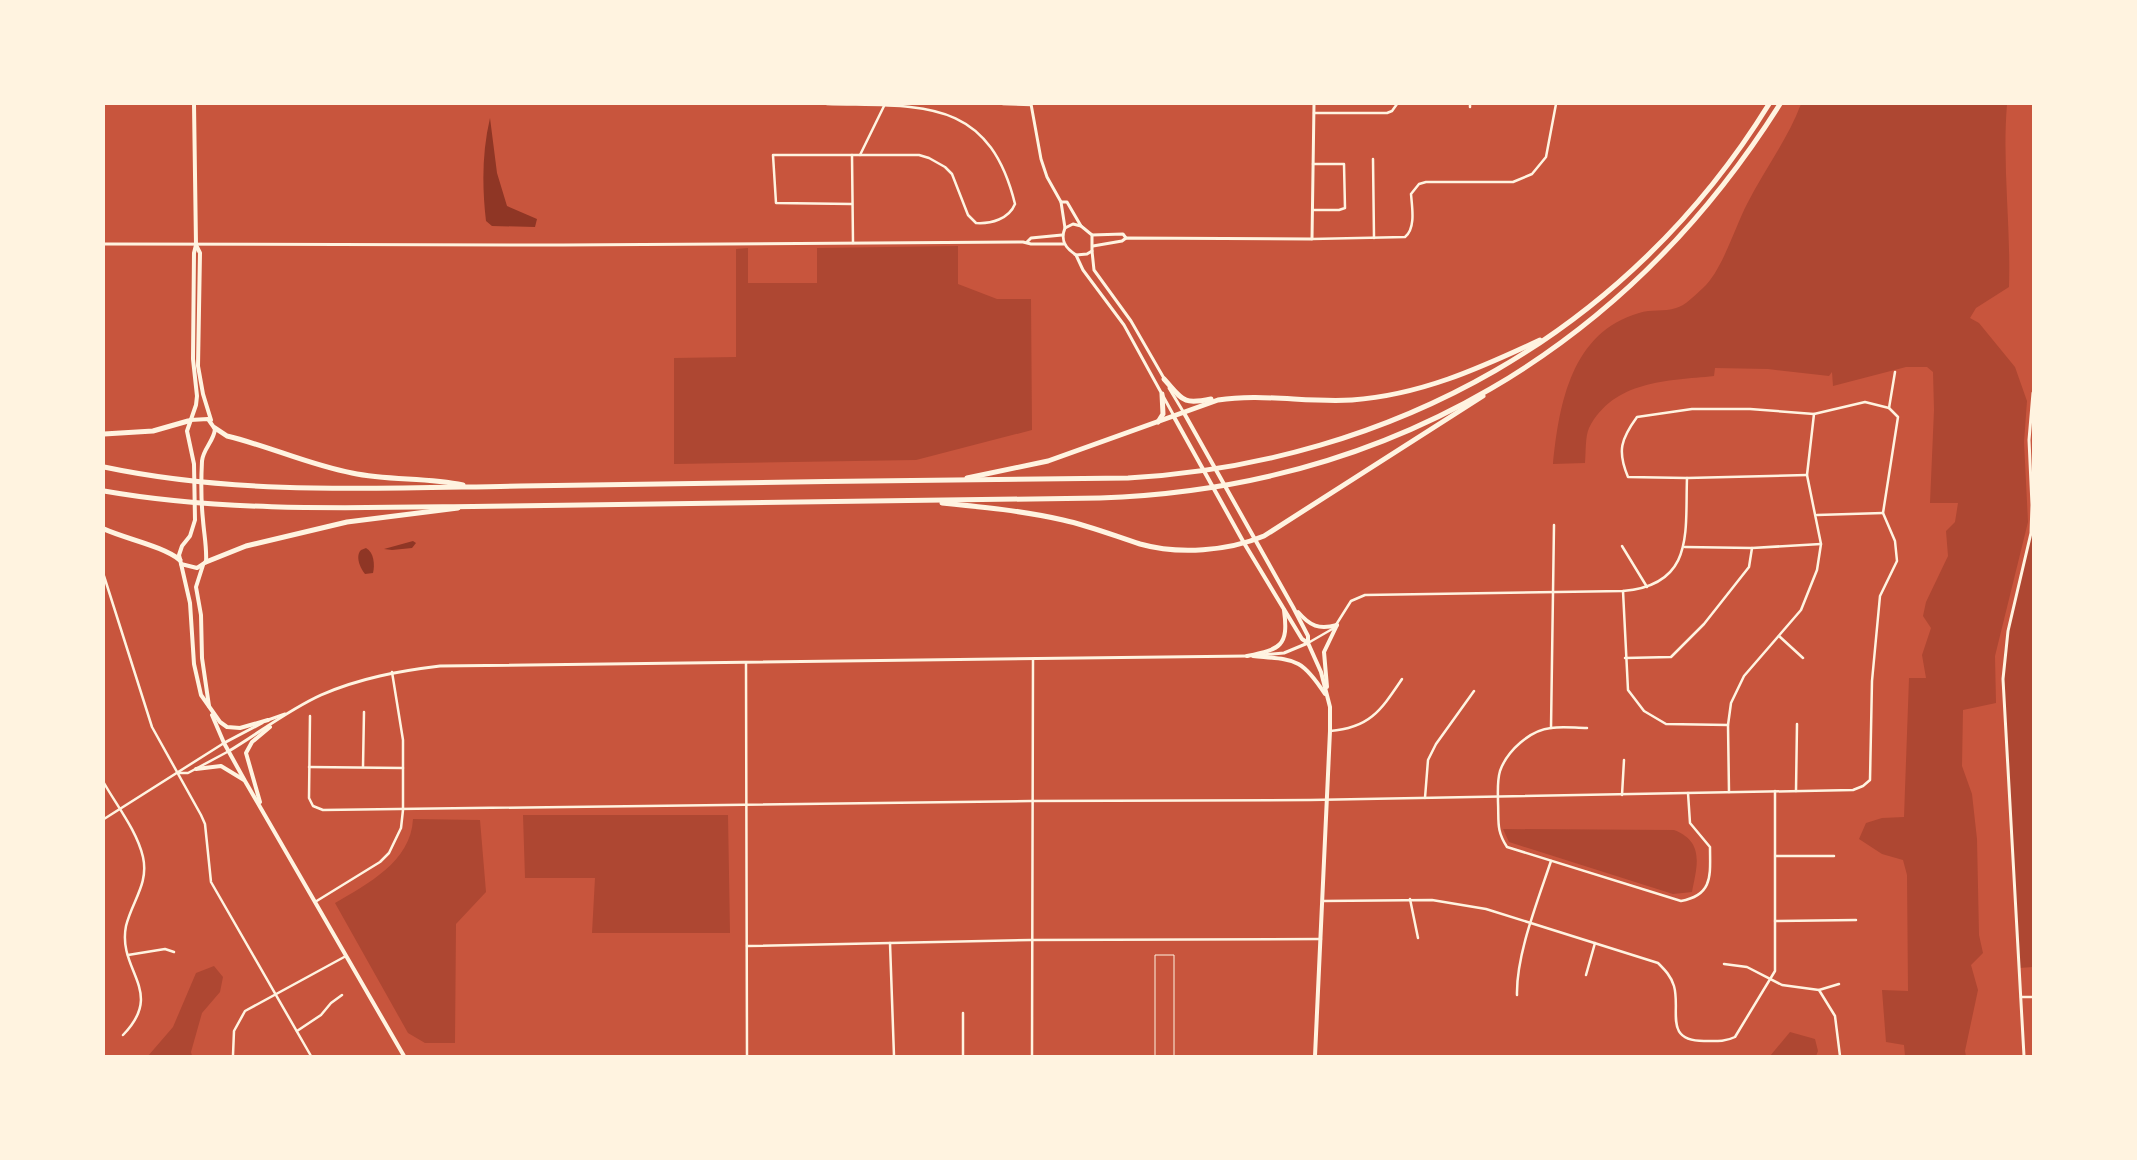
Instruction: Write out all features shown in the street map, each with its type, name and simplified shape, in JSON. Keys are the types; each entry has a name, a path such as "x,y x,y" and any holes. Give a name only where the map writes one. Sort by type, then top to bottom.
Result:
{"highway":[{"path":"104,467 183,480 252,486 473,487 951,481 1165,476 1227,468 1286,456 1348,438 1411,414 1490,374 1549,335 1598,299 1663,241 1712,185 1769,104"},
{"path":"919,501 1032,513 1066,520 1142,544 1160,547 1203,549 1244,543 1256,539 1431,432 1579,330 1642,276 1668,250 1726,183 1780,104"},
{"path":"1164,379 1180,396 1189,402 1231,398 1309,401 1389,396 1435,385 1467,373 1549,335"},
{"path":"104,491 175,502 222,505 466,506 1132,497 1195,491 1256,480 1322,463 1385,440 1451,411 1495,387"},
{"path":"1157,423 1163,414 1162,394"},
{"path":"951,481 1048,460 1184,414 1218,400 1231,398"},
{"path":"104,434 153,431 189,420"},
{"path":"214,426 227,436 325,468 379,478 443,481 473,487"},
{"path":"205,564 246,546 347,522 395,515 448,511 466,506"},
{"path":"104,528 148,546 169,551 181,562"}],"main road":[{"path":"194,104 196,245 193,359 197,396 186,430 193,454 195,475 193,529 180,550 190,603 198,684 224,744 404,1056"},
{"path":"196,245 200,253 199,376 214,426 214,434 203,456 205,564 196,586 201,615 202,658 210,710 227,728 240,728 268,720"},
{"path":"1184,414 1293,606 1308,636 1308,643 1321,672 1328,697"},
{"path":"189,420 203,417 214,426"},
{"path":"1174,417 1244,543 1302,639 1308,643"},
{"path":"181,562 192,568 205,564"},
{"path":"1293,606 1311,625 1324,628 1337,625"},
{"path":"1247,656 1268,651 1280,645 1286,634 1284,608"},
{"path":"1315,1056 1330,731 1324,652 1337,625"},
{"path":"1254,656 1289,660 1302,664 1312,673 1328,697"},
{"path":"262,809 246,753 252,742 270,727"},
{"path":"196,769 221,766 245,781"}],"street":[{"path":"827,104 885,105 935,110 955,117 980,134 1002,167 1013,199 1013,209 1001,219 976,223 968,215 956,182 945,167 919,155 773,155 776,203 852,204"},
{"path":"1003,104 1030,105 1040,159 1047,177 1061,202 1065,228 1062,236 1064,244 1076,255 1083,270 1124,325 1174,417"},
{"path":"1312,239 1314,104"},
{"path":"1314,113 1387,113 1397,104"},
{"path":"1094,246 1122,241 1126,238 1312,239 1406,237 1410,233 1412,194 1419,184 1426,182 1513,182 1532,174 1546,157 1556,104"},
{"path":"860,155 885,105"},
{"path":"852,155 853,243"},
{"path":"1373,159 1374,238"},
{"path":"1313,164 1344,164 1345,208 1339,210 1313,210"},
{"path":"1061,202 1067,202 1081,226 1092,235 1094,270 1131,321 1184,414"},
{"path":"1065,228 1073,224 1081,226"},
{"path":"1092,235 1123,234 1126,238"},
{"path":"1027,242 1031,238 1062,236"},
{"path":"104,244 563,246 1027,242 1031,244 1064,244"},
{"path":"1076,255 1087,254 1092,251"},
{"path":"1101,292 1107,288"},
{"path":"1889,408 1895,372"},
{"path":"2024,1056 2003,670 2010,619 2029,543 2033,505 2029,440 2033,393"},
{"path":"310,716 309,798 310,803 318,809 403,810 1031,801 1288,801 1327,798 1853,790 1863,786 1870,780 1872,682 1880,596 1897,560 1895,542 1883,513 1898,418 1889,408 1865,402 1814,414 1750,409 1692,409 1637,417 1624,435 1621,460 1628,476 1687,478 1807,475"},
{"path":"1729,792 1728,726 1731,703 1744,676 1801,610 1817,570 1821,544 1817,515 1807,475 1814,414"},
{"path":"104,819 179,773 185,767 268,720 288,713 340,688 392,672 440,666 1032,657 1254,656 1284,653 1308,643 1337,625 1351,601 1366,595 1555,593 1624,591 1647,587 1675,569 1685,547 1687,478"},
{"path":"1817,515 1883,513"},
{"path":"1551,728 1555,593 1554,525"},
{"path":"1685,547 1752,548 1821,544"},
{"path":"1622,546 1647,587"},
{"path":"1625,658 1671,657 1704,624 1750,567 1752,548"},
{"path":"104,576 152,727 179,773 205,824 211,882 311,1056"},
{"path":"1624,591 1625,658 1628,690 1644,711 1666,724 1681,726 1728,726"},
{"path":"1779,636 1803,658"},
{"path":"1032,657 1032,1056"},
{"path":"746,661 747,1056"},
{"path":"315,902 380,862 388,853 401,828 403,810 403,740 392,672"},
{"path":"1330,731 1351,729 1362,724 1380,710 1402,679"},
{"path":"1425,798 1428,760 1436,744 1474,691"},
{"path":"364,712 364,767"},
{"path":"179,773 188,773 229,751 270,727 288,713"},
{"path":"1796,791 1797,724"},
{"path":"1586,728 1551,728 1527,737 1507,758 1500,772 1498,796 1499,834 1507,847 1681,901 1699,896 1706,888 1710,878 1710,847 1690,823 1688,793"},
{"path":"1622,795 1624,760"},
{"path":"309,768 403,768"},
{"path":"104,783 140,847 144,869 141,892 126,926 128,955 142,999 138,1018 123,1035"},
{"path":"1323,902 1410,899 1432,900 1486,909 1658,963 1668,972 1674,986 1676,1024 1679,1034 1692,1041 1726,1041 1735,1038 1775,971 1775,791"},
{"path":"1776,856 1834,856"},
{"path":"1516,994 1516,982 1531,923 1551,861"},
{"path":"1410,899 1418,938"},
{"path":"1775,920 1856,920"},
{"path":"748,946 1031,940 1321,939"},
{"path":"890,943 894,1056"},
{"path":"1586,975 1595,943"},
{"path":"128,955 166,949 174,952"},
{"path":"233,1055 234,1031 245,1011 346,956"},
{"path":"1724,964 1746,967 1782,985 1819,990 1838,984"},
{"path":"1819,990 1835,1016 1840,1056"},
{"path":"297,1031 321,1016 331,1003 342,995"},
{"path":"2021,997 2033,997"},
{"path":"963,1013 963,1056"}],"lane":[{"path":"1155,1056 1155,955 1164,954 1174,955 1174,1056"}],"shaded area":[{"path":"1801,104 2007,104 2005,150 2009,287 1976,308 1970,318 1979,323 2015,367 2027,401 2024,442 2028,522 1995,656 1996,703 1963,710 1962,766 1972,794 1977,839 1979,935 1983,953 1971,965 1978,990 1965,1051 1966,1056 1905,1056 1904,1045 1886,1042 1882,990 1908,991 1907,875 1903,860 1882,854 1859,839 1866,823 1882,818 1904,817 1909,678 1926,678 1922,655 1931,628 1923,616 1926,602 1948,556 1946,531 1955,522 1958,503 1930,503 1934,410 1933,372 1927,367 1906,367 1833,386 1832,372 1829,376 1768,369 1715,368 1714,376 1678,379 1643,386 1612,400 1600,412 1589,428 1586,440 1585,463 1553,464 1565,394 1573,373 1584,353 1598,336 1616,322 1639,313 1679,307 1690,300 1710,280 1722,260 1747,204 1789,130"},
{"path":"490,118 497,173 507,206 537,219 535,227 492,226 486,221 484,169 485,144"},
{"path":"958,246 958,284 997,299 1031,299 1032,430 916,460 674,464 674,358 736,357 736,249 748,248 748,283 817,283 817,248"},
{"path":"2033,513 2033,967 2019,968 2003,690 2004,651 2026,556"},
{"path":"413,541 416,543 412,548 384,549"},
{"path":"366,548 371,552 374,566 373,573 365,574 360,565 358,555 361,550"},
{"path":"523,815 728,815 730,933 592,933 595,878 525,878"},
{"path":"413,819 480,820 486,892 456,924 455,1043 425,1043 408,1033 335,903 373,879 396,859 404,848 410,834"},
{"path":"1503,829 1674,830 1691,841 1695,848 1697,864 1692,892 1673,894 1509,842"},
{"path":"214,966 223,977 220,992 202,1013 191,1052 192,1056 148,1056 173,1027 196,973"},
{"path":"1790,1032 1815,1039 1818,1051 1816,1056 1770,1056"}]}
